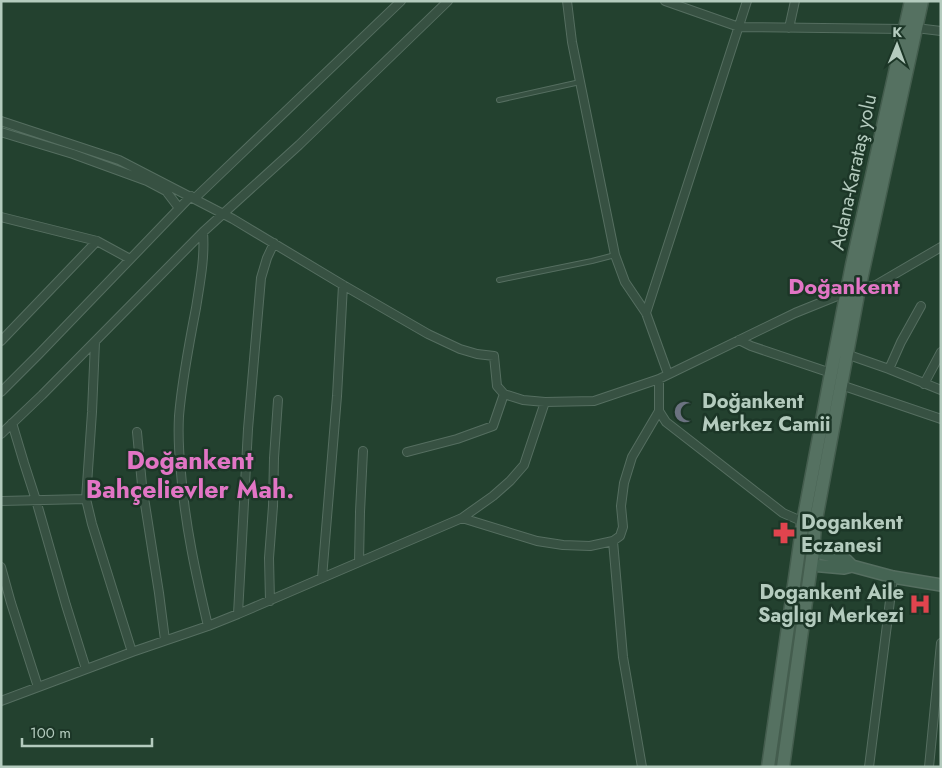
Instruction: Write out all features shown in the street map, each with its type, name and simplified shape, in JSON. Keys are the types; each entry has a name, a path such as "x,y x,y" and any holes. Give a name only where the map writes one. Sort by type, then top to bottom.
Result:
{"main road":[{"name":"Adana-Karataş yolu","path":"910,1 910,29"},
{"name":"Adana-Karataş yolu","path":"783,767 813,551 809,523 841,385 853,291 852,264 910,29 922,1"},
{"name":"Adana-Karataş yolu","path":"768,767 809,523 831,373 853,291"}],"street":[{"path":"1,392 179,208 193,197 401,1"},
{"path":"1,434 203,232 299,145 448,1"},
{"path":"567,1 572,42 615,255 625,282 646,313 668,374"},
{"path":"665,1 739,27 941,31"},
{"path":"646,313 747,1"},
{"path":"789,28 795,1"},
{"path":"1,120 119,160 224,214 436,338 477,354 494,356 497,386 504,394 523,400 546,402 594,401 659,379 795,313 853,291 876,285 941,247"},
{"path":"1,132 73,154 147,181 166,191 179,208"},
{"path":"1,217 97,241 130,259"},
{"path":"203,232 204,247 201,279 184,376 179,418 179,446 187,528 208,626"},
{"path":"1,341 97,241"},
{"path":"238,614 248,429 260,287 267,258 274,243"},
{"path":"322,578 337,396 343,285"},
{"path":"890,369 901,342 921,306"},
{"path":"739,340 751,346 831,373"},
{"path":"95,342 86,499 132,652"},
{"path":"924,384 941,352"},
{"path":"846,354 890,369 941,390"},
{"path":"1,378 8,385"},
{"path":"462,518 563,546 590,546 613,541 620,536 623,527 621,506 624,483 632,457 659,411 659,379"},
{"path":"841,385 941,419"},
{"path":"407,452 457,439 493,426 504,394"},
{"path":"270,601 269,558 278,400"},
{"path":"1,700 208,626 462,518 493,496 524,465 546,402"},
{"path":"659,411 666,422 783,512 809,523"},
{"path":"12,423 86,669"},
{"path":"137,432 142,485 165,640"},
{"path":"359,562 363,451"},
{"path":"1,501 86,499"},
{"path":"613,541 623,657 642,767"},
{"path":"813,551 846,560 852,566 893,578 941,585"},
{"path":"811,565 844,568 852,566"},
{"path":"1,567 38,687"},
{"path":"869,767 893,578"},
{"path":"929,767 941,643"}],"lane":[{"path":"499,100 580,82"},
{"path":"499,280 615,255"}],"place":[{"name":"Doğankent Merkez Camii","path":"685,412"},
{"name":"Dogankent Eczanesi","path":"784,533"},
{"name":"Dogankent Aile Saglıgı Merkezi","path":"920,604"}],"district":[{"name":"Doğankent","path":"844,286"},
{"name":"Doğankent Bahçelievler Mah.","path":"190,474"}]}
